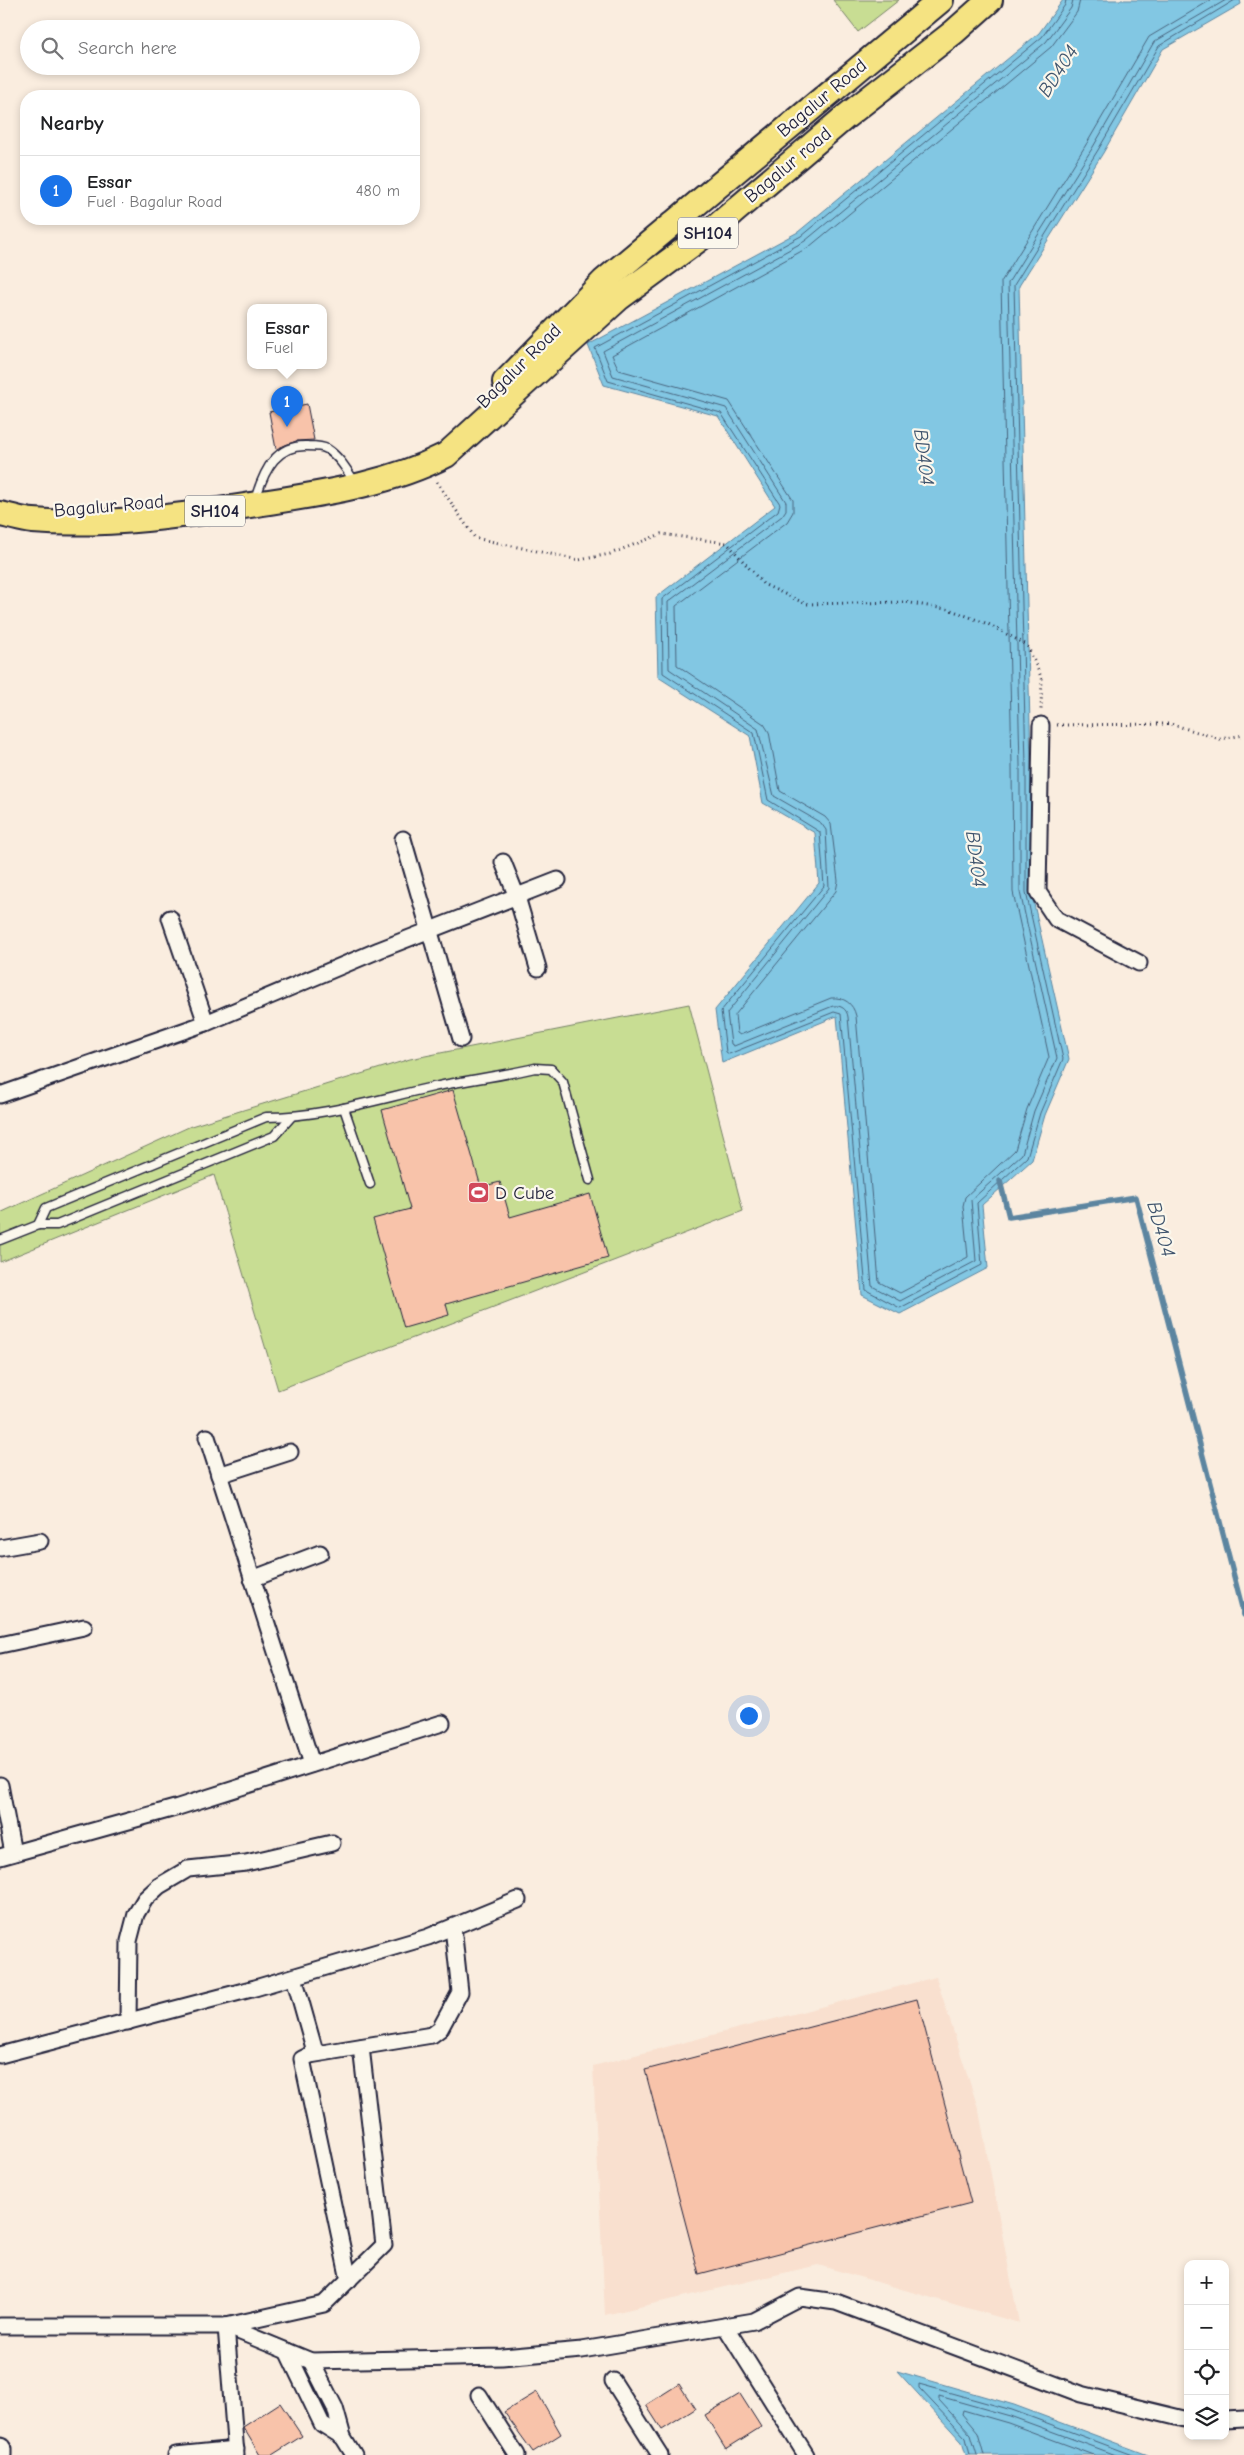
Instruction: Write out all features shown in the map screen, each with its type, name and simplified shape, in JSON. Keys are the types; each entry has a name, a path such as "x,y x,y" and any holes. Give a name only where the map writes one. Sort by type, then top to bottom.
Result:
{"main road":[{"name":"Bagalur Road","path":"0,514 32,521 102,521 211,512 334,492 384,480 422,459 506,380 604,281 942,0"},
{"name":"Bagalur road","path":"422,459 446,455 619,298 717,226 844,118 954,32 990,0"},
{"name":"Bagalur Road","path":"0,502 45,512 257,494 352,478 422,459"}],"street":[{"path":"1041,725 1038,892 1056,919 1139,964"},
{"path":"403,839 461,1039"},
{"path":"503,862 517,897 538,968"},
{"path":"0,1095 206,1023 430,930 558,880"},
{"path":"170,918 206,1023"},
{"path":"207,1437 312,1764"},
{"path":"219,1475 290,1452"},
{"path":"0,1548 40,1540"},
{"path":"252,1579 320,1553"},
{"path":"0,1645 84,1627"},
{"path":"0,1785 7,1855 175,1808 442,1723"},
{"path":"128,2022 129,1941 136,1914 145,1899 159,1886 188,1869 246,1863 332,1844"},
{"path":"0,2056 294,1977 428,1938 518,1900"},
{"path":"349,2280 302,2059 310,2055 432,2036 440,2029 460,1992 453,1927"},
{"path":"294,1977 314,2048 310,2055"},
{"path":"0,2326 226,2326 324,2304 384,2245 361,2047"},
{"path":"226,2326 311,2361 502,2358 582,2350 754,2321 800,2297 836,2302 1081,2394 1184,2419"},
{"path":"176,2455 236,2452 226,2326"},
{"path":"725,2326 806,2455"},
{"path":"287,2351 322,2424 343,2437"},
{"path":"311,2361 335,2408 343,2437 354,2455"},
{"path":"613,2381 660,2455"},
{"path":"479,2395 517,2455"},
{"path":"1229,2420 1244,2419"},
{"path":"0,2449 0,2455"}],"lane":[{"path":"257,494 262,477 274,457 288,449 304,446 325,447 338,458 352,478"},
{"path":"38,1225 46,1208 266,1116 291,1117 344,1108 434,1087 535,1068 551,1069 563,1082 590,1180"},
{"path":"344,1108 370,1184"},
{"path":"0,1240 38,1225 57,1225 274,1136 291,1117"}],"path":[{"path":"422,459 475,538 579,560 610,554 661,534 727,543 763,584 806,604 905,602 951,610 988,624 1027,646 1042,679 1041,725 1171,724 1220,739 1244,735"}],"shaded area":[{"path":"936,1977 979,2111 1019,2323 818,2265 605,2315 593,2066"}],"green space":[{"path":"833,0 899,0 858,32"},
{"name":"D Cube","path":"689,1004 743,1211 278,1390 214,1175 0,1262 0,1213 191,1126 410,1059"}],"water":[{"path":"1063,0 1240,0 1241,4 1163,49 1103,153 1019,286 1031,765 1031,891 1069,1059 1045,1115 1032,1160 982,1205 988,1268 900,1314 862,1295 837,1016 722,1063 715,1010 819,883 815,833 763,803 750,736 658,677 656,597 775,506 718,416 604,385 588,345 798,232 1039,33"},
{"path":"897,2371 1014,2405 1148,2455 966,2455 962,2442"}],"building":[{"path":"307,404 314,440 296,441 276,449 269,412"},
{"path":"453,1090 481,1187 500,1182 510,1217 590,1194 608,1258 446,1304 449,1315 404,1328 373,1219 410,1209 382,1110"},
{"path":"917,1999 971,2203 699,2274 645,2070"},
{"path":"679,2384 695,2409 662,2430 646,2405"},
{"path":"537,2392 561,2434 533,2452 504,2412"},
{"path":"740,2394 761,2427 726,2449 705,2415"},
{"path":"280,2403 302,2436 272,2455 260,2455 243,2427"}],"waterway":[{"name":"BD404","path":"1000,1181 1009,1217 1136,1197 1244,1615"}],"place":[{"name":"Essar","path":"287,427"},
{"name":"D Cube","path":"479,1193"}]}
